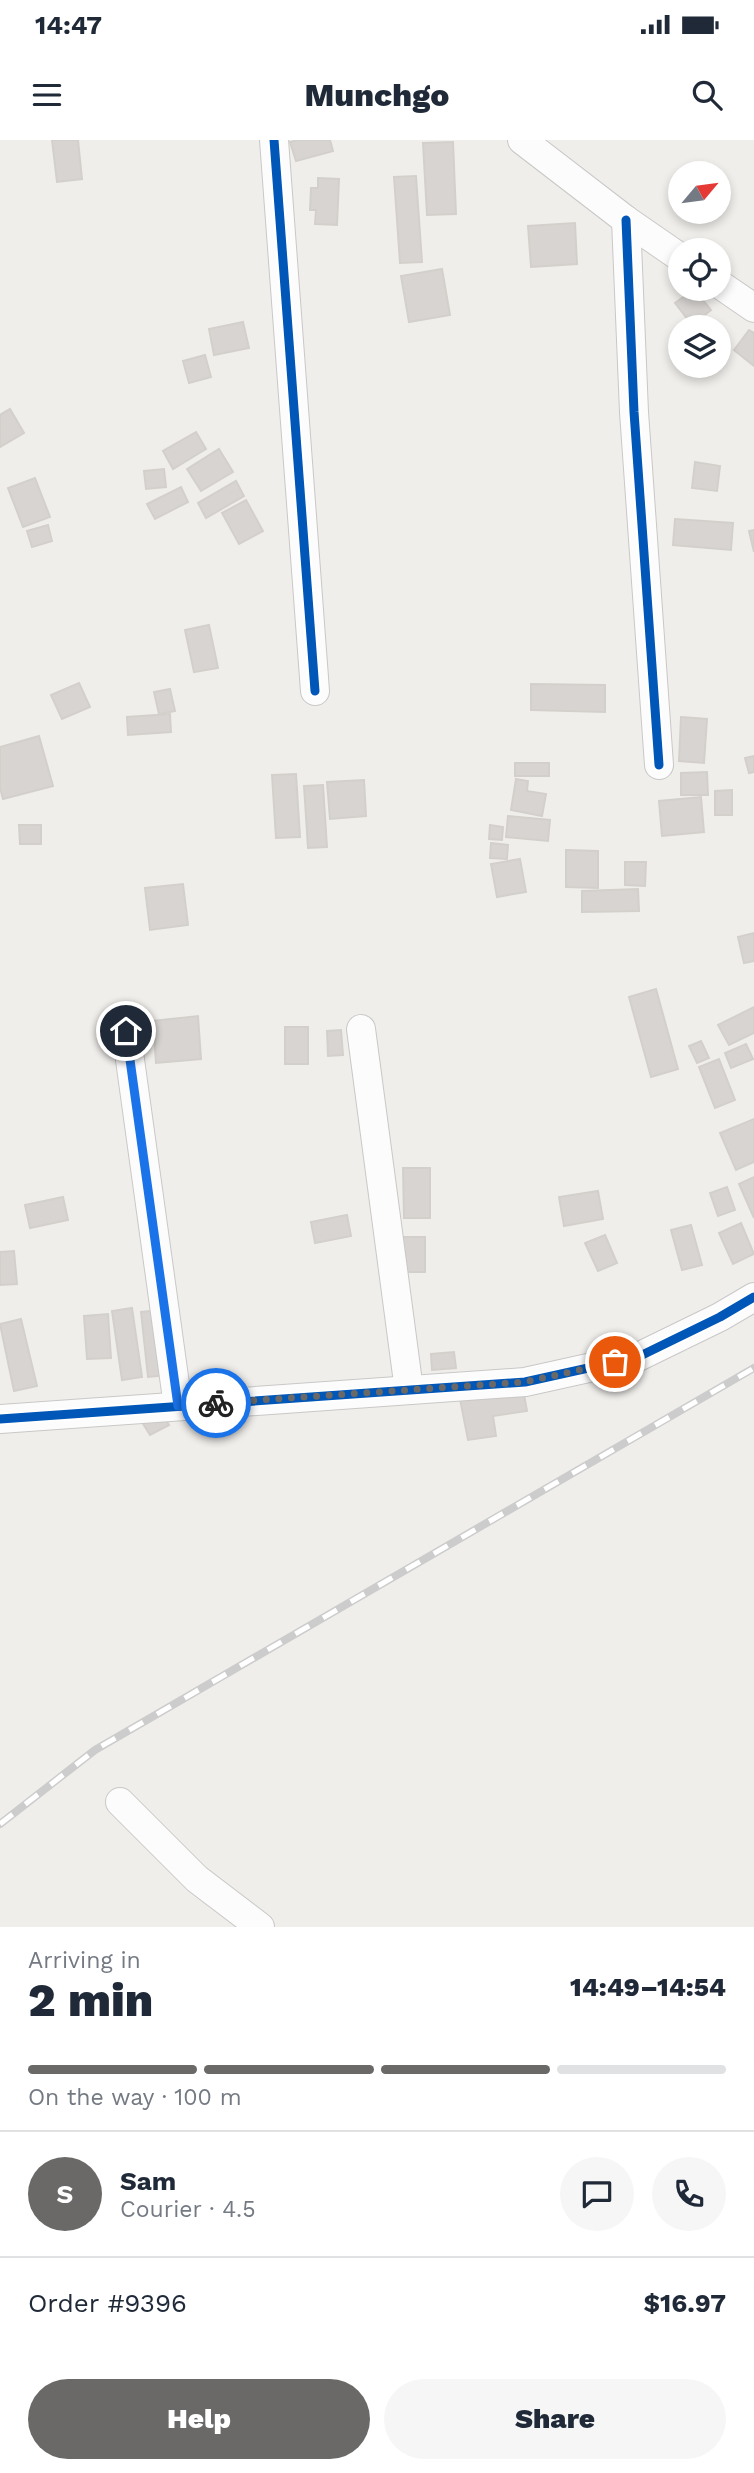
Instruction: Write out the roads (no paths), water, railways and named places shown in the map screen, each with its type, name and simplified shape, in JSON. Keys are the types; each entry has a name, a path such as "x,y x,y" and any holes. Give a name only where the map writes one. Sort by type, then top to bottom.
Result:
{"street":[{"path":"274,140 315,691"},
{"path":"522,140 668,249"},
{"path":"626,220 634,412 659,765"},
{"path":"731,292 754,308"},
{"path":"361,1029 409,1390"},
{"path":"126,1031 178,1406"},
{"path":"0,1419 525,1382 638,1357 720,1317 754,1297"},
{"path":"120,1802 197,1879 260,1927"}],"railway":[{"path":"0,1824 95,1750 754,1368"}]}
